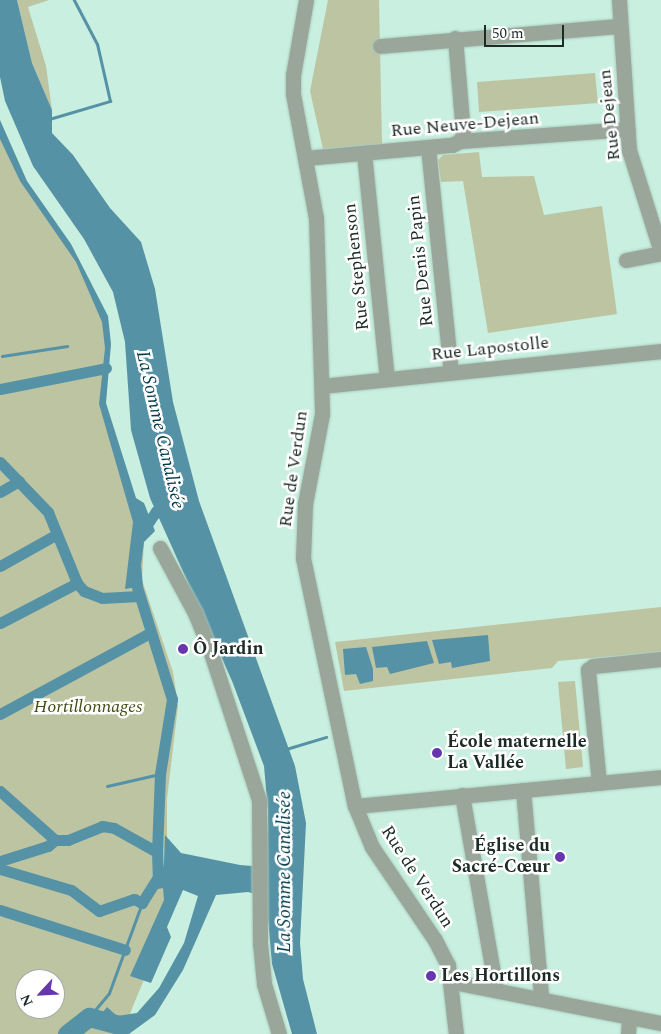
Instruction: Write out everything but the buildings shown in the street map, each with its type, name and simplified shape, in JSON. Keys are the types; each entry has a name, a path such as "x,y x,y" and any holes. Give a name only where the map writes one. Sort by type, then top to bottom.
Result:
{"street":[{"name":"Rue de Verdun","path":"306,0 293,75 295,109 316,218 322,386 321,432 305,504 303,558 355,806 372,847 436,940 453,982 456,1034"},
{"name":"Rue Dejean","path":"619,0 630,150 661,252"},
{"path":"380,46 455,38 620,26"},
{"path":"455,38 463,134 460,141"},
{"name":"Rue Neuve-Dejean","path":"305,158 428,147 460,141 628,129"},
{"name":"Rue Denis Papin","path":"428,147 451,372"},
{"name":"Rue Stephenson","path":"364,153 387,378"},
{"path":"626,260 661,252"},
{"name":"Rue Lapostolle","path":"322,386 661,351"},
{"path":"160,548 195,613 219,673 227,710 243,746 252,786 259,800 257,900 264,984 279,1034"},
{"path":"599,783 588,670 593,666 661,659"},
{"path":"355,806 661,777"},
{"path":"523,790 541,997"},
{"path":"462,795 496,989"},
{"path":"453,982 541,997 628,1018 661,1022"},
{"path":"628,1018 628,1034"}],"green space":[{"path":"17,0 49,0 28,7 46,66 52,110 32,63"},
{"path":"328,0 379,0 382,144 323,149 310,91"},
{"path":"595,73 598,103 479,112 477,82"},
{"name":"Hortillonnages","path":"0,128 25,180 73,251 108,321 104,405 144,542 142,580 173,672 178,706 167,799 167,847 190,868 131,1011 126,1034 0,1034"},
{"path":"479,152 482,177 534,176 544,215 602,206 617,314 488,333 463,181 441,182 438,160 443,155"},
{"path":"661,607 661,652 558,661 552,668 344,691 335,642"},
{"path":"575,681 583,767 566,769 558,682"}],"water":[{"name":"La Somme Canalisée","path":"0,0 17,0 32,63 52,110 52,133 73,155 110,208 141,242 155,289 173,402 199,501 295,766 306,823 300,943 303,979 317,1034 292,1034 272,964 266,897 248,892 216,895 183,970 155,1015 129,1034 92,1026 107,1007 117,1016 137,1013 159,988 184,943 198,896 183,890 167,927 171,937 151,983 130,976 164,900 163,888 158,889 164,864 165,835 181,853 240,865 266,867 268,812 264,766 232,681 150,498 131,430 125,342 113,292 84,239 33,166 5,101 0,77"},
{"path":"0,120 27,181 71,244 108,316 111,344 106,403 136,498 144,503 155,531 144,542 141,565 143,586 125,589 133,522 99,404 105,348 102,322 76,262 20,181 0,139"},
{"path":"488,635 490,661 452,668 451,662 439,664 432,640"},
{"path":"427,641 434,663 390,674 387,667 376,668 372,647"},
{"path":"366,647 373,669 373,681 360,684 356,674 345,675 343,649"}],"waterway":[{"path":"49,119 110,101 97,44 74,0"},
{"path":"2,356 67,346"},
{"path":"0,389 106,368"},
{"path":"0,462 48,512 77,583 84,591 102,598 139,596"},
{"path":"0,492 19,481"},
{"name":"La Somme Canalisée","path":"142,532 156,511 168,504"},
{"path":"0,566 57,534"},
{"path":"133,574 172,699 160,774 157,852"},
{"path":"0,623 77,583"},
{"path":"0,714 150,633"},
{"path":"286,749 326,737"},
{"path":"107,786 160,774"},
{"path":"0,791 55,840 68,840 102,826 114,828 157,852 158,877 142,903 134,899 99,911 71,890 0,869"},
{"path":"0,861 48,846 55,840"},
{"path":"89,1017 109,993 142,903"},
{"path":"0,910 125,950"},
{"path":"67,1034 89,1017 122,1026"}],"place":[{"name":"Ô Jardin","path":"183,649"},
{"name":"École maternelle La Vallée","path":"437,753"},
{"name":"Église du Sacré-Cœur","path":"560,857"},
{"name":"Les Hortillons","path":"431,976"}]}
